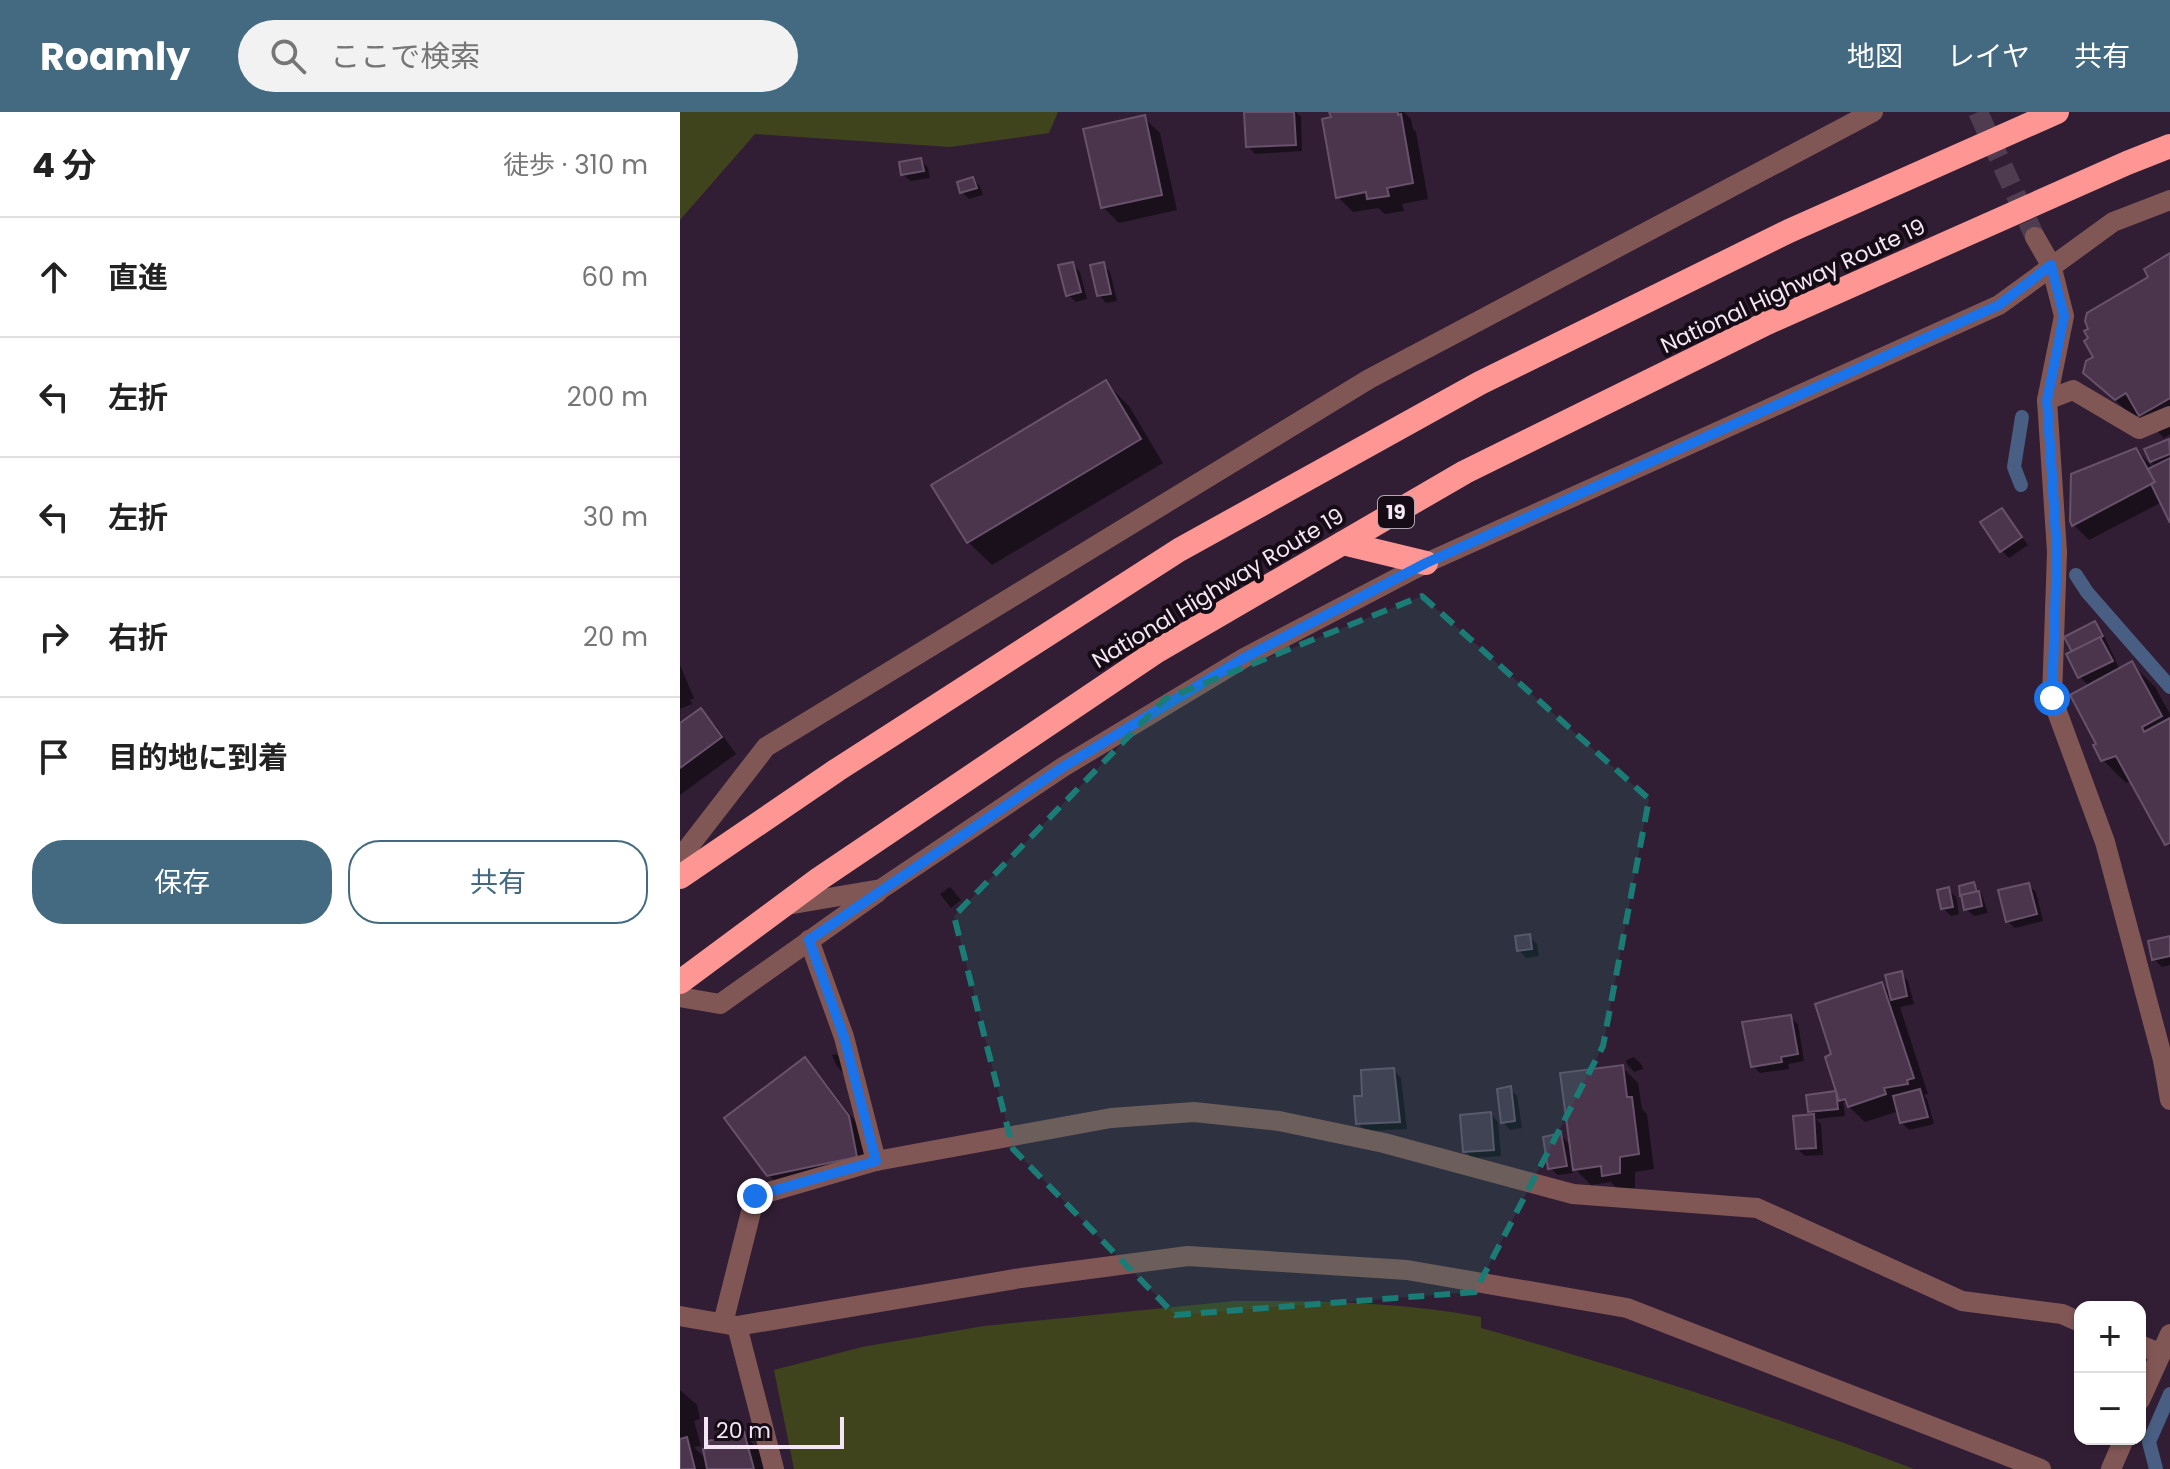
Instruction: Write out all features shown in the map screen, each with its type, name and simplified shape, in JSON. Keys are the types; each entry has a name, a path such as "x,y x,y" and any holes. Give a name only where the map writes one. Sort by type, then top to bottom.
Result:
{"highway":[{"path":"680,877 837,770 1179,550 1508,369 1789,231 2057,112"},
{"name":"National Highway Route 19","path":"680,982 832,870 1157,651 1465,472 1767,323 2170,146"},
{"path":"1343,543 1426,563"}],"street":[{"path":"680,858 766,747 1369,379 1873,112"},
{"path":"680,997 720,1004 881,889 1063,767 1244,658 1426,563 1999,305 2113,222 2170,200"},
{"path":"2035,237 2051,265 2064,316 2047,400 2057,552 2052,698 2105,842 2163,1060 2170,1100"},
{"path":"2047,400 2073,390 2139,429 2170,416"},
{"path":"787,905 881,889"},
{"path":"809,940 844,1037 876,1161"},
{"path":"774,1469 730,1324 755,1196 876,1161 1111,1118 1194,1112 1279,1121 1384,1143 1573,1194 1757,1208 1962,1301 2062,1314 2074,1319"},
{"path":"680,1316 730,1324 1021,1278 1188,1256 1407,1270 1627,1308 2041,1469"},
{"path":"2145,1373 2150,1349 2170,1334"},
{"path":"2111,1469 2121,1445"}],"highlighted area":[{"path":"1422,596 1649,799 1603,1046 1475,1292 1175,1315 1013,1149 954,916 1165,699"}],"green space":[{"path":"680,112 1058,112 1049,133 950,147 755,134 680,220"},
{"path":"1234,1301 1389,1305 1481,1317 1481,1328 1699,1394 1914,1469 794,1469 774,1370 862,1347 984,1326"}],"building":[{"path":"1244,112 1294,112 1296,145 1246,147"},
{"path":"1329,112 1401,114 1413,183 1387,188 1389,196 1367,199 1366,192 1336,198 1322,119 1331,117"},
{"path":"1145,115 1162,195 1101,208 1083,129"},
{"path":"921,158 924,171 901,175 899,162"},
{"path":"973,177 977,188 960,193 957,182"},
{"path":"2170,253 2170,398 2139,416 2126,393 2115,400 2083,373 2086,361 2093,357 2084,341 2088,338 2084,331 2088,329 2085,321 2087,313 2148,277 2144,269"},
{"path":"1073,262 1081,292 1066,296 1058,265"},
{"path":"1104,262 1111,294 1097,296 1090,265"},
{"path":"1106,380 1141,439 967,543 931,485"},
{"path":"2169,439 2170,454 2150,462 2144,449"},
{"path":"2136,448 2155,482 2072,526 2071,474"},
{"path":"2170,458 2170,523 2151,484 2155,482 2148,469"},
{"path":"2002,508 2022,537 2000,552 1980,522"},
{"path":"2095,621 2103,636 2072,652 2064,637"},
{"path":"2100,637 2113,661 2078,678 2066,654"},
{"path":"2132,661 2162,716 2142,727 2144,732 2170,718 2170,843 2165,845 2116,756 2101,761 2093,745 2096,744 2070,695"},
{"path":"701,708 722,737 680,768 680,723"},
{"path":"1974,882 1977,892 1960,896 1959,886"},
{"path":"2029,883 2037,914 2006,922 1998,890"},
{"path":"1949,887 1953,907 1941,909 1937,890"},
{"path":"1979,891 1982,906 1964,910 1961,895"},
{"path":"1530,934 1532,949 1517,951 1515,936"},
{"path":"2170,936 2170,956 2152,960 2148,941"},
{"path":"1902,971 1907,996 1891,1000 1885,975"},
{"path":"1882,982 1914,1078 1907,1080 1908,1084 1884,1088 1886,1094 1848,1107 1845,1099 1839,1101 1825,1057 1831,1054 1815,1004"},
{"path":"1791,1015 1798,1054 1781,1057 1782,1062 1751,1067 1742,1022"},
{"path":"805,1057 849,1116 857,1157 767,1176 724,1118"},
{"path":"1623,1065 1627,1097 1632,1097 1639,1154 1620,1157 1620,1173 1602,1176 1601,1166 1573,1170 1560,1073"},
{"path":"1394,1068 1400,1122 1356,1124 1354,1096 1362,1096 1361,1070"},
{"path":"1511,1086 1515,1121 1501,1123 1497,1089"},
{"path":"1920,1089 1928,1117 1900,1123 1893,1096"},
{"path":"1836,1091 1838,1109 1808,1112 1806,1095"},
{"path":"1491,1112 1494,1150 1463,1152 1460,1115"},
{"path":"1814,1114 1816,1148 1796,1149 1793,1116"},
{"path":"1561,1133 1567,1166 1548,1169 1543,1137"},
{"path":"744,1432 754,1469 707,1469 703,1449 709,1448 708,1441"},
{"path":"687,1437 695,1469 680,1469 680,1439"}],"waterway":[{"path":"2021,485 2014,467 2022,417"},
{"path":"2076,575 2087,592 2170,687"},
{"path":"2156,1469 2149,1442 2170,1394"}],"tunnel":[{"path":"1978,112 2035,237"}],"route":[{"path":"755,1196 876,1161 844,1037 809,940 1063,767 1244,658 1426,563 1999,305 2051,265 2064,316 2047,400 2057,552 2052,698"}]}
